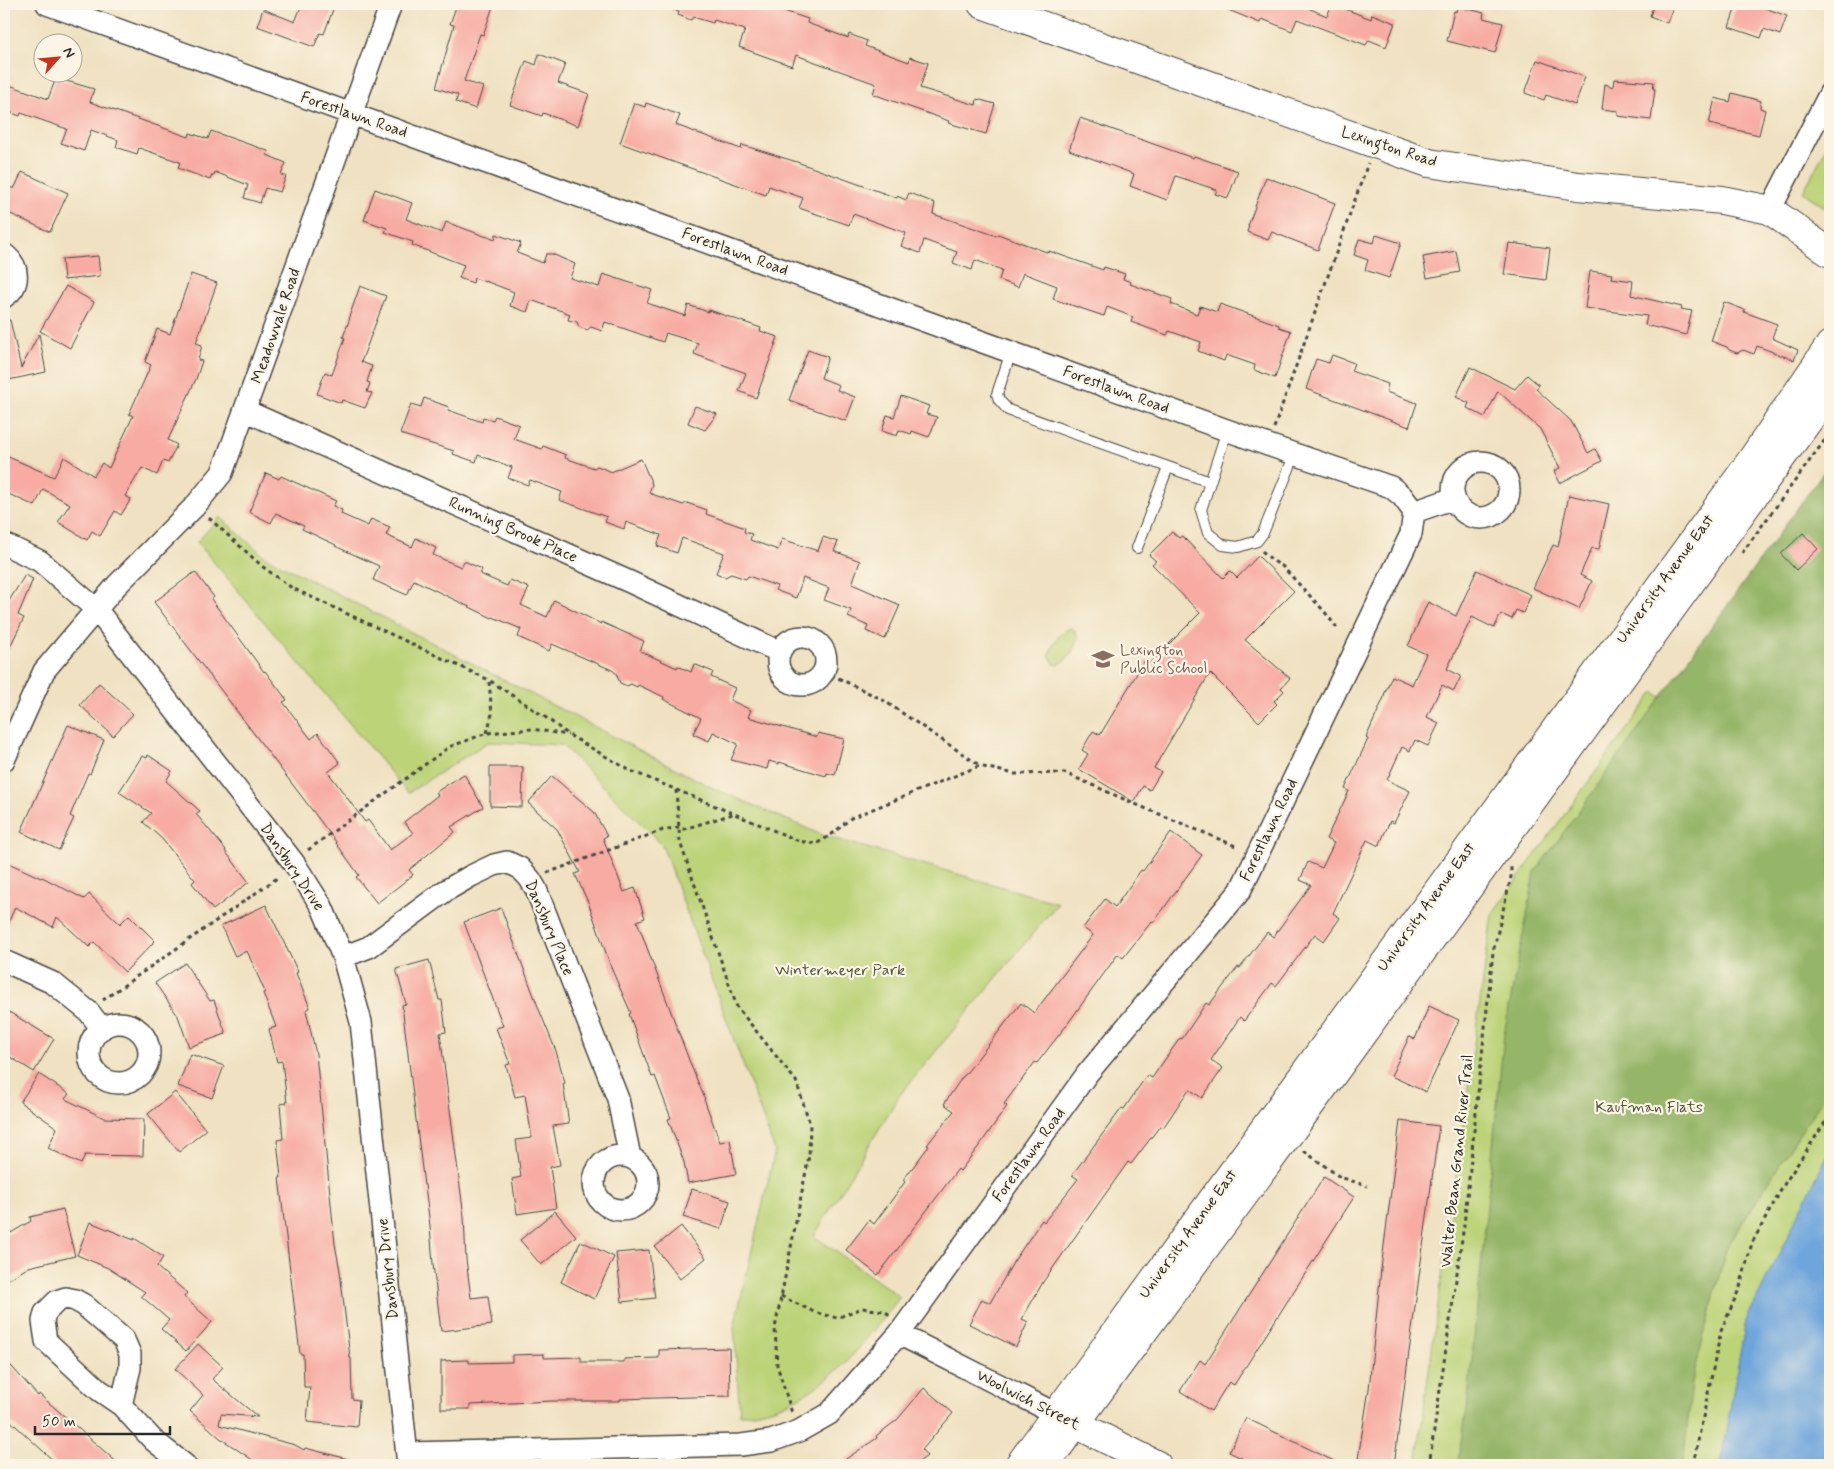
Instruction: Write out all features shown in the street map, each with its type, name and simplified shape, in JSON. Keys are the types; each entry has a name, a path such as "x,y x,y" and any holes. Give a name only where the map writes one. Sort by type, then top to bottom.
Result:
{"main road":[{"name":"Lexington Road","path":"982,4 1429,163 1578,186 1722,200 1770,210 1830,254"},
{"name":"University Avenue East","path":"1344,1039 1746,468 1830,345"},
{"name":"University Avenue East","path":"1018,1465 1066,1419 1344,1039 1830,390"},
{"name":"University Avenue East","path":"1045,1465 1066,1419"},
{"name":"Woolwich Street","path":"1066,1419 1156,1465"}],"street":[{"name":"Forestlawn Road","path":"47,4 1227,430 1390,487 1402,496 1414,512 1410,534 1240,891 1087,1074 829,1414 799,1431 772,1441 720,1455 408,1459"},
{"name":"Meadowvale Road","path":"4,760 44,671 117,585 195,506 222,473 246,411 350,114 391,4"},
{"path":"1770,210 1830,93"},
{"path":"4,254 15,265 17,274 16,283 12,290 4,297"},
{"name":"Running Brook Place","path":"246,411 630,582 780,652"},
{"path":"1414,512 1454,498"},
{"name":"Dansbury Drive","path":"4,544 40,562 96,609 294,863 322,907 343,957 361,1022 408,1459"},
{"path":"798,637 815,641 824,651 826,659 824,671 814,682 804,685 795,684 782,674 778,667 780,652 790,640 798,637"},
{"name":"Dansbury Place","path":"343,957 369,947 445,891 471,876 494,865 507,862 520,868 536,889 618,1099 630,1157"},
{"path":"4,961 53,982 89,1012 102,1029"},
{"path":"121,1405 130,1368 130,1354 124,1340 84,1305 66,1298 57,1301 45,1313 43,1322 46,1341 99,1390 121,1405 153,1440 185,1465"},
{"name":"Woolwich Street","path":"896,1326 1066,1419"}],"lane":[{"path":"1012,352 997,394 999,400 1008,410 1210,482"},
{"path":"1227,430 1201,510 1208,533 1223,545 1238,547 1257,541 1263,533 1295,454"},
{"path":"1137,548 1168,467"}],"path":[{"path":"1272,433 1371,155"},
{"path":"195,506 264,567 292,588 489,680 545,717 568,735 629,770 799,841 816,844 831,836 851,818 979,766"},
{"path":"1260,549 1272,561 1282,566 1338,629"},
{"path":"824,671 883,700 979,766 1015,774 1065,773 1238,847"},
{"path":"487,733 492,714 489,680"},
{"path":"304,853 449,747 487,733 532,729 568,735"},
{"path":"676,790 680,842 736,1007 796,1081 810,1124 809,1156 775,1328 777,1365 786,1397 799,1431"},
{"path":"530,879 663,830 679,827 684,829 734,814"},
{"name":"Walter Bean Grand River Trail","path":"1429,1465 1464,1225 1493,952 1511,877 1510,861"},
{"path":"89,1012 110,994 282,874"},
{"path":"1694,1465 1721,1330 1740,1287 1752,1243 1785,1183 1830,1115"},
{"path":"1300,1148 1340,1177 1367,1186"},
{"path":"781,1296 814,1312 837,1318 862,1308 884,1311 896,1326"}],"green space":[{"path":"1830,141 1830,211 1803,192"},
{"name":"Kaufman Flats","path":"1830,463 1830,1088 1726,1249 1692,1382 1683,1465 1457,1465 1467,1409 1504,1034 1535,872"},
{"name":"Wintermeyer Park","path":"220,517 264,556 711,787 822,835 1058,903 899,1096 814,1236 900,1297 845,1363 813,1389 774,1408 740,1415 734,1327 775,1151 662,845 562,745 488,742 408,793 197,542"},
{"path":"1071,628 1075,631 1078,638 1071,653 1058,665 1054,664 1049,654 1060,635"},
{"name":"Kaufman Flats","path":"1654,692 1830,820 1830,1150 1746,1321 1720,1465 1416,1465 1492,914"}],"water":[{"path":"1830,1150 1830,1465 1720,1465 1746,1321"}],"building":[{"path":"302,4 335,4 324,34 320,33 314,47 257,26 263,9 295,22"},
{"path":"457,4 494,4 483,35 480,34 464,81 483,87 476,109 456,102 458,95 436,88 454,25 450,24"},
{"path":"662,4 763,4 808,19 807,23 848,38 849,34 867,41 865,46 909,62 910,57 928,63 920,88 976,105 977,99 995,104 986,134 948,123 949,121 873,94 876,84 796,55 792,66 739,47 745,30 714,20 713,23 693,17 691,20 678,15 679,12"},
{"path":"1214,4 1304,4 1303,6 1327,16 1332,4 1371,19 1372,14 1395,23 1386,47 1369,40 1366,45 1297,19 1292,31 1262,19 1260,23"},
{"path":"1654,4 1674,4 1667,23 1650,16"},
{"path":"1737,4 1754,4 1787,16 1780,35 1764,29 1761,38 1729,27"},
{"path":"1457,6 1484,13 1483,18 1503,23 1495,53 1447,41 1454,11 1456,12"},
{"path":"539,54 565,64 558,83 589,94 578,126 543,113 542,116 510,105 526,61 536,65"},
{"path":"1537,60 1585,77 1575,105 1546,95 1544,100 1525,93"},
{"path":"1614,79 1654,82 1653,89 1655,89 1651,120 1618,116 1618,111 1602,109 1605,84 1613,87"},
{"path":"54,82 70,82 94,89 90,102 189,137 190,133 208,139 211,131 268,151 267,155 286,163 281,175 286,176 280,192 265,188 260,203 244,198 248,185 215,172 210,180 178,168 180,162 139,148 137,154 116,147 118,140 91,130 84,151 61,143 67,129 21,113 20,116 4,110 4,83 48,99"},
{"path":"1732,93 1761,101 1760,108 1765,110 1759,135 1709,124 1715,98 1730,102"},
{"path":"634,103 645,107 646,103 680,115 676,125 741,149 742,145 797,162 897,198 897,196 906,200 909,193 935,203 933,214 1103,270 1104,267 1125,274 1123,279 1131,282 1130,284 1172,299 1171,304 1197,314 1200,306 1217,312 1220,304 1279,325 1279,327 1291,331 1275,378 1254,370 1255,365 1226,355 1224,361 1198,351 1201,342 1169,331 1167,335 1131,322 1133,317 1107,307 1104,316 1053,299 1057,286 1023,273 1018,287 999,280 1002,270 975,260 972,270 953,263 957,252 924,240 920,253 901,246 906,233 853,214 849,225 799,208 803,198 769,186 766,195 620,143"},
{"path":"1080,118 1193,158 1194,156 1238,171 1228,198 1215,194 1217,190 1176,176 1167,200 1130,186 1134,174 1069,150"},
{"path":"22,172 68,193 50,232 4,211 4,184 14,189"},
{"path":"1266,177 1335,203 1318,250 1272,232 1268,240 1247,232"},
{"path":"375,189 412,203 406,219 442,233 446,222 495,239 496,234 521,243 517,253 543,263 546,254 552,254 575,264 570,278 599,287 603,274 652,290 647,303 685,316 688,305 708,312 709,310 761,328 760,331 778,337 756,398 739,391 746,373 694,354 698,343 666,333 663,342 605,322 602,331 591,327 587,330 579,327 577,322 568,320 570,314 531,300 527,312 510,306 514,292 474,278 473,283 459,278 464,265 412,245 413,242 385,232 387,228 364,220"},
{"path":"1376,235 1401,243 1389,278 1365,270 1368,260 1354,255 1359,239 1374,243"},
{"path":"1509,243 1550,248 1546,280 1504,274"},
{"path":"1456,251 1460,272 1427,278 1423,257"},
{"path":"98,256 100,276 64,280 62,259"},
{"path":"1590,271 1612,274 1611,278 1633,281 1631,295 1692,311 1686,335 1645,325 1647,316 1585,308"},
{"path":"191,274 217,283 196,343 202,345 198,360 202,361 196,379 168,440 177,445 168,463 163,461 157,475 142,468 125,496 131,499 121,515 115,511 100,536 92,531 87,540 58,522 70,504 43,489 35,506 4,492 4,455 54,477 64,457 94,476 102,463 109,468 133,416 129,414 151,365 145,362 157,329 170,334"},
{"path":"66,286 94,302 70,348 40,331"},
{"path":"360,286 386,296 361,362 372,366 367,382 370,383 367,392 372,393 365,408 342,400 341,403 317,394 325,372 332,375"},
{"path":"1724,302 1745,310 1744,312 1777,324 1772,338 1798,350 1794,360 1757,346 1754,354 1743,350 1737,353 1711,341"},
{"path":"10,320 21,368 39,334 46,372 4,381 4,321"},
{"path":"808,350 828,357 821,378 839,385 837,390 855,397 846,421 789,400"},
{"path":"1332,355 1354,363 1351,371 1388,384 1386,392 1417,403 1409,427 1306,389 1316,359 1329,363"},
{"path":"1470,367 1515,389 1527,375 1539,385 1536,389 1571,421 1588,453 1595,449 1602,461 1560,483 1554,471 1560,468 1540,429 1498,391 1485,417 1467,408 1469,403 1456,397"},
{"path":"901,396 929,406 926,414 937,417 929,437 912,431 911,434 899,430 897,436 882,431 887,415 894,417"},
{"path":"424,398 449,407 448,410 482,422 483,417 493,420 495,416 519,425 514,439 542,449 543,446 566,455 565,458 594,468 597,466 612,472 641,459 652,484 649,493 683,505 687,503 707,510 706,514 745,528 744,532 752,534 750,540 778,550 782,539 818,551 823,537 838,542 834,551 860,561 852,584 900,605 885,639 866,631 868,626 848,617 851,610 824,600 829,588 803,578 796,598 775,590 777,586 748,576 746,579 731,574 725,577 716,573 724,553 682,538 677,553 657,546 661,535 626,522 624,529 605,522 607,517 559,500 562,492 530,480 528,485 508,478 512,467 478,455 476,462 453,454 454,451 400,434 411,404 421,407"},
{"path":"695,406 717,414 705,430 688,423"},
{"path":"266,473 279,479 281,476 336,501 333,506 342,510 341,514 368,526 371,519 390,527 386,535 412,547 416,538 436,548 433,555 461,567 464,561 482,569 480,574 507,586 510,580 529,588 521,605 547,617 554,600 601,624 601,622 644,641 640,651 677,668 678,666 691,672 694,664 713,672 711,677 735,688 730,700 751,710 748,717 817,737 818,733 844,739 835,775 827,773 826,776 779,762 779,764 769,761 767,769 731,760 738,744 713,732 709,741 693,734 701,718 638,685 637,687 631,684 627,686 620,683 616,673 612,670 552,644 549,651 518,637 521,629 492,618 414,580 407,595 373,580 379,566 335,546 302,529 304,526 276,513 271,523 249,512"},
{"path":"1569,495 1609,504 1599,549 1592,548 1580,575 1592,581 1579,609 1533,588 1553,545 1558,547"},
{"path":"1172,532 1179,538 1182,536 1223,578 1230,571 1237,578 1258,556 1294,591 1245,640 1290,678 1281,688 1284,691 1274,701 1277,704 1259,722 1210,673 1154,768 1161,772 1150,790 1143,786 1134,802 1079,769 1088,754 1082,750 1093,731 1100,735 1145,660 1150,663 1200,613 1152,564 1156,561 1149,555"},
{"path":"1803,533 1818,549 1796,570 1781,554"},
{"path":"1477,570 1531,595 1523,613 1516,610 1512,619 1501,614 1494,628 1472,617 1447,669 1461,676 1454,691 1442,685 1427,717 1439,723 1428,746 1415,740 1410,751 1402,747 1387,780 1410,791 1394,823 1390,821 1379,846 1367,840 1333,913 1340,918 1324,941 1315,934 1276,986 1272,983 1244,1021 1240,1017 1211,1060 1223,1068 1202,1098 1189,1089 1163,1128 1160,1126 1131,1164 1128,1162 1043,1282 1022,1319 1028,1322 1016,1347 969,1324 982,1299 990,1303 1014,1261 1042,1220 1044,1222 1078,1179 1072,1175 1122,1108 1124,1109 1147,1075 1152,1078 1180,1038 1182,1039 1206,1003 1209,1005 1267,932 1273,937 1311,885 1300,880 1308,862 1322,868 1334,843 1326,839 1349,791 1345,789 1368,739 1366,738 1392,676 1412,685 1426,654 1408,646 1428,602 1456,616"},
{"path":"195,572 214,597 211,599 264,672 287,700 283,702 311,739 318,733 340,763 328,772 365,822 368,820 390,850 413,833 404,822 438,795 436,792 464,774 483,807 451,827 455,832 409,870 413,875 377,903 356,877 359,875 337,843 154,602"},
{"path":"25,575 33,579 18,615 24,618 4,659 4,609"},
{"path":"99,683 133,714 113,736 80,705"},
{"path":"68,725 104,740 70,816 74,818 59,850 21,832"},
{"path":"148,755 172,771 166,781 200,811 196,814 226,850 249,882 213,910 192,883 195,880 162,839 143,822 151,813 119,792 142,756 147,758"},
{"path":"490,767 523,767 522,807 490,806"},
{"path":"552,776 594,812 607,836 603,838 624,892 635,888 645,918 637,921 720,1142 730,1140 736,1174 688,1183 684,1162 668,1119 671,1118 655,1076 652,1077 629,1014 631,1013 612,970 588,902 575,874 580,872 557,829 528,803"},
{"path":"1171,832 1202,855 1154,922 1152,921 1123,958 1118,954 1066,1026 1037,1063 1035,1062 1004,1104 1007,1106 982,1142 960,1171 958,1169 878,1275 846,1250 869,1220 874,1224 905,1182 903,1180 929,1146 927,1145 954,1111 944,1104 963,1076 1021,1003 1034,1013 1093,935 1083,928 1105,899 1115,907"},
{"path":"4,861 42,877 84,899 89,894 120,924 129,915 155,941 125,972 94,942 89,947 57,917 53,927 15,907 4,933"},
{"path":"266,905 298,972 296,973 310,1008 306,1010 316,1054 335,1244 351,1358 352,1399 359,1400 357,1427 307,1422 310,1387 304,1387 303,1354 300,1354 279,1178 281,1178 277,1140 283,1139 280,1104 287,1103 282,1061 277,1062 269,1029 276,1027 263,993 265,992 247,951 235,956 221,926"},
{"path":"501,908 556,1051 565,1083 563,1084 569,1124 553,1126 560,1165 550,1167 556,1208 517,1214 512,1179 521,1177 516,1140 532,1138 525,1095 515,1097 506,1065 510,1064 496,1028 503,1026 464,922"},
{"path":"429,960 439,1000 442,1000 446,1032 440,1033 464,1217 466,1259 471,1298 488,1296 492,1325 441,1331 430,1226 402,1005 406,1004 396,969"},
{"path":"185,963 210,1001 214,1000 226,1034 189,1047 178,1016 155,983"},
{"path":"1429,1006 1459,1020 1426,1092 1391,1076 1409,1037 1415,1039"},
{"path":"4,1009 54,1039 34,1072 4,1053"},
{"path":"190,1054 224,1066 212,1098 178,1086"},
{"path":"39,1074 69,1094 65,1099 104,1118 144,1119 143,1156 85,1155 81,1164 48,1148 57,1128 20,1102"},
{"path":"175,1092 206,1130 179,1152 148,1114"},
{"path":"1400,1121 1439,1126 1394,1465 1357,1465 1369,1389 1381,1269"},
{"path":"1324,1177 1354,1197 1234,1385 1229,1382 1211,1411 1180,1391 1200,1360 1205,1364"},
{"path":"692,1189 730,1201 721,1229 683,1217"},
{"path":"63,1209 75,1256 29,1267 4,1282 4,1237 31,1221 30,1217"},
{"path":"555,1211 576,1236 541,1265 520,1240"},
{"path":"90,1222 134,1240 134,1238 163,1257 157,1267 187,1293 184,1297 212,1322 186,1351 161,1329 169,1320 141,1296 145,1292 108,1268 77,1255"},
{"path":"681,1226 706,1258 680,1279 655,1247"},
{"path":"581,1241 614,1257 594,1299 561,1282"},
{"path":"649,1250 655,1298 622,1302 616,1253"},
{"path":"198,1344 223,1367 212,1379 258,1417 221,1414 219,1425 295,1445 304,1450 305,1448 352,1460 351,1465 260,1465 220,1438 190,1411 203,1395 175,1369"},
{"path":"729,1348 730,1396 620,1399 620,1401 552,1401 470,1405 470,1409 441,1409 441,1361 469,1360 469,1363 512,1362 512,1355 544,1354 544,1358 581,1357 581,1362 624,1362 624,1359 659,1358 659,1350"},
{"path":"4,1358 38,1396 39,1394 120,1465 58,1465 4,1415"},
{"path":"924,1388 953,1413 922,1450 927,1456 915,1465 837,1465 877,1438 876,1436 897,1420"},
{"path":"1246,1418 1342,1465 1256,1465 1229,1452"}],"place":[{"name":"Lexington Public School","path":"1103,659"}]}
